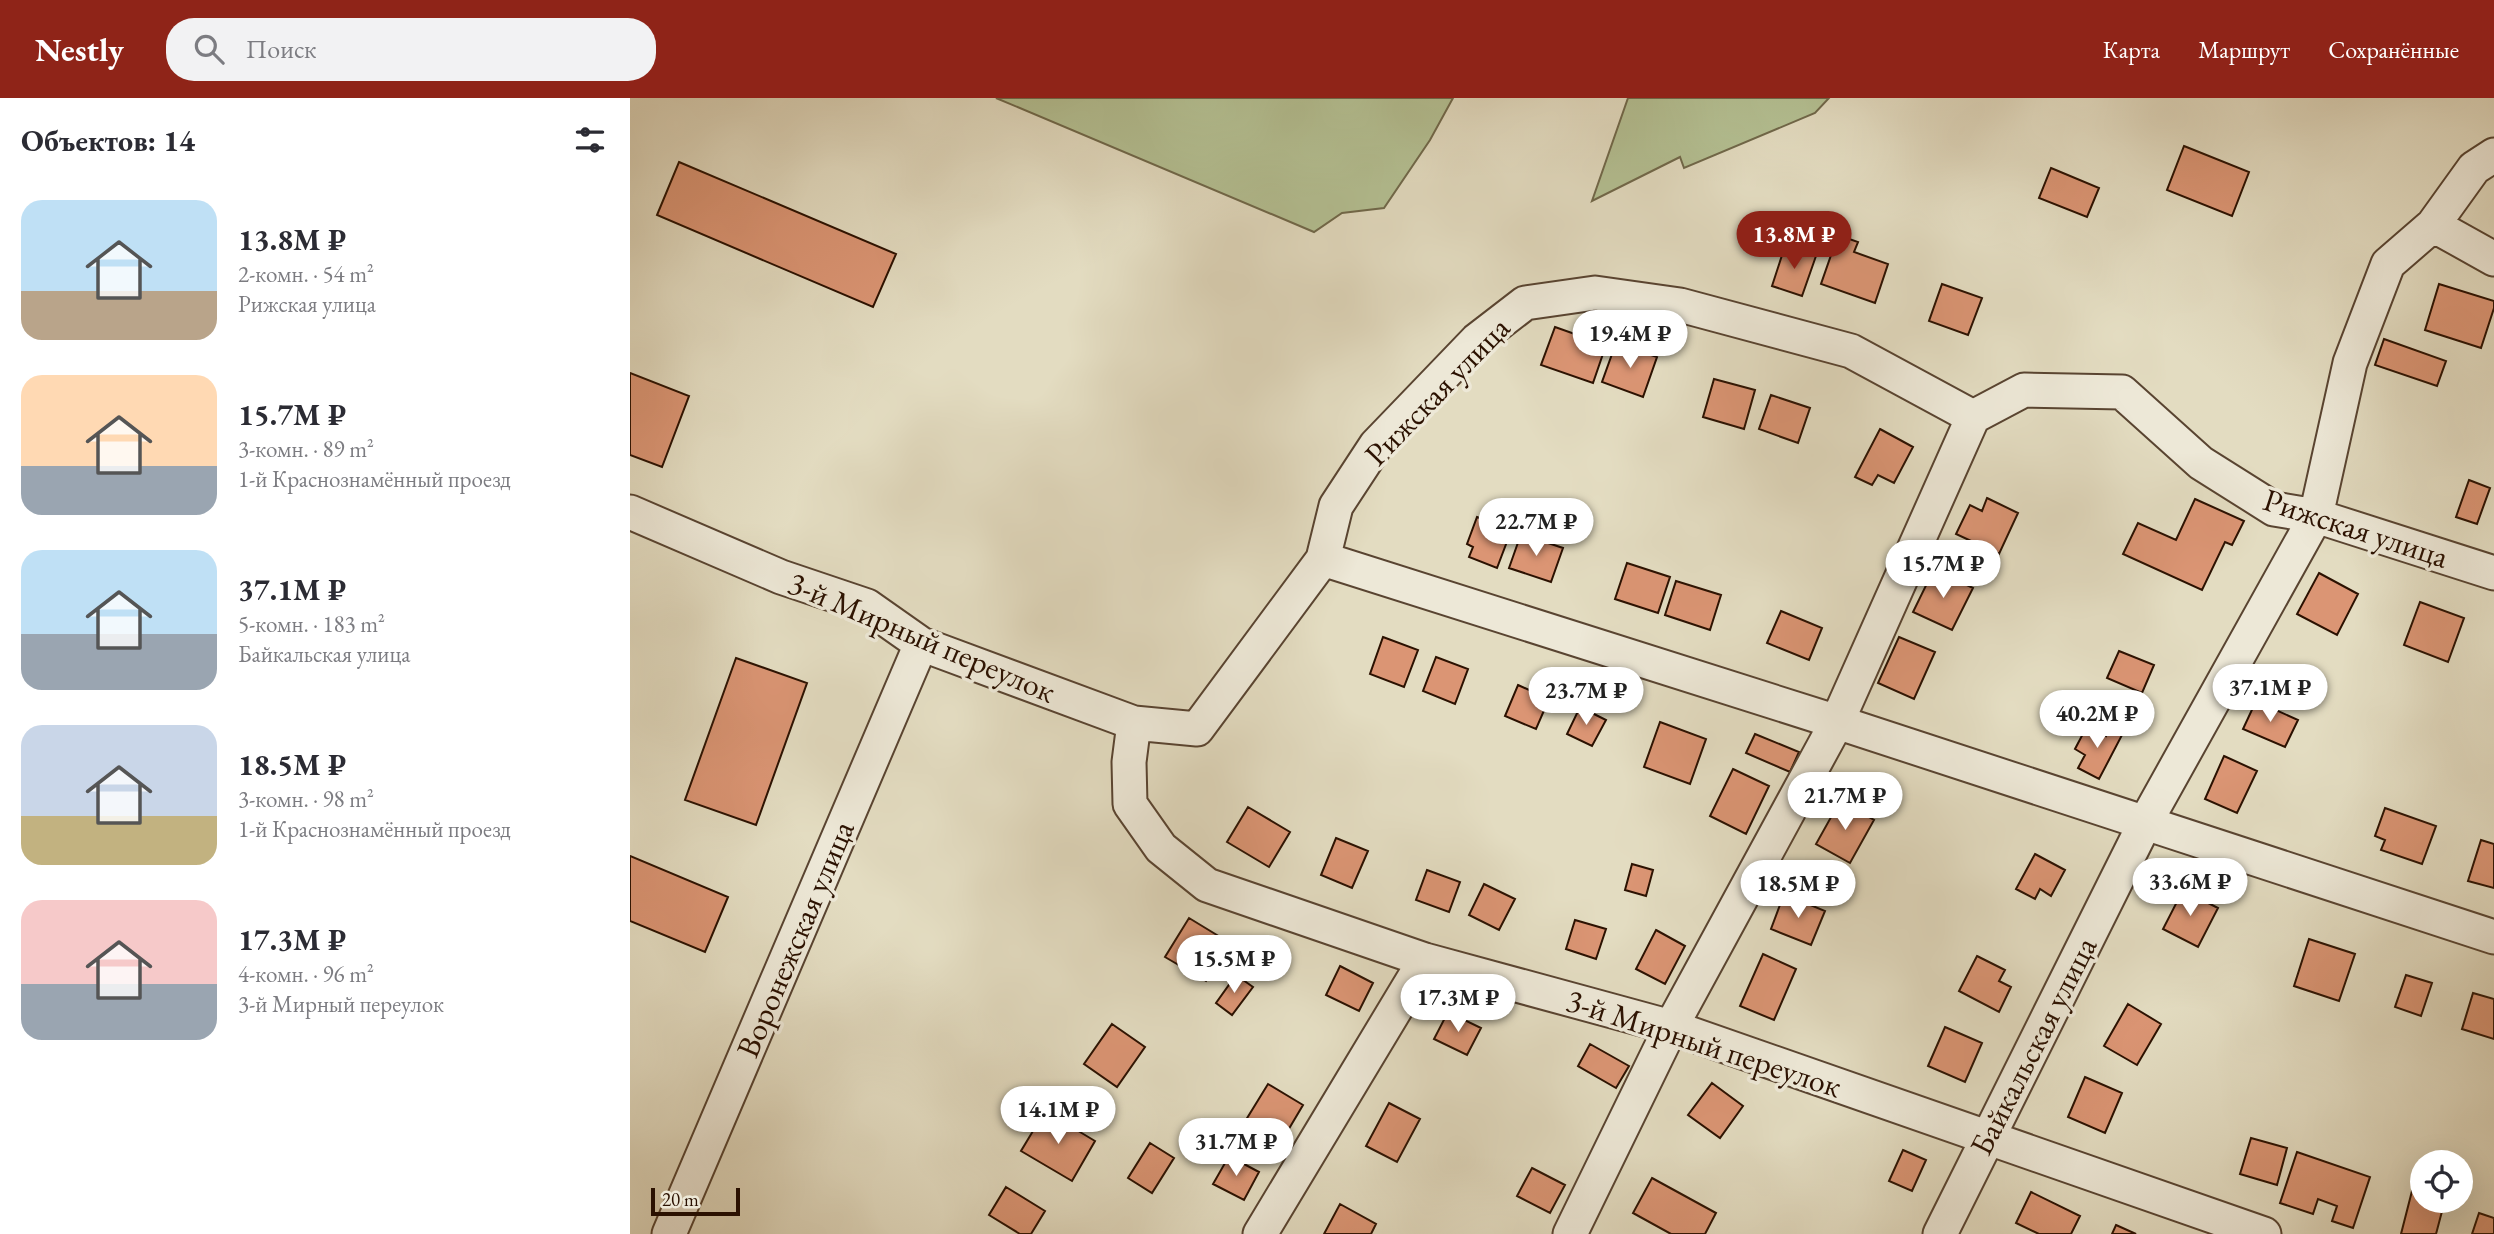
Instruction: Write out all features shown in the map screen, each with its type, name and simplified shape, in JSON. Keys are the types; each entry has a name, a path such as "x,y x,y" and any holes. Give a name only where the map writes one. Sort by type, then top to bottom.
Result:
{"street":[{"name":"Байкальская улица","path":"1940,1234 2145,823 2316,516 2350,363 2388,264 2433,225 2474,168 2494,155"},
{"path":"2433,225 2494,259"},
{"name":"Рижская улица","path":"1324,559 1336,506 1376,445 1477,340 1525,303 1595,293 1680,305 1851,351 1973,417 2024,390 2122,392 2200,463 2274,509 2316,516 2494,573"},
{"path":"1570,1234 1671,1027 1837,722 1973,417"},
{"name":"3-й Мирный переулок","path":"630,512 781,577 867,606 921,644 1134,723 1129,762 1130,804 1161,848 1208,885 1424,960 1671,1027 2264,1234"},
{"path":"1134,723 1197,729 1324,559 1837,722 2494,937"},
{"name":"Воронежская улица","path":"669,1234 921,644"},
{"path":"1260,1234 1424,960"}],"green space":[{"path":"996,98 1453,98 1430,140 1384,208 1342,213 1314,232"},
{"path":"1628,98 1829,98 1815,113 1684,168 1680,157 1592,201"}],"building":[{"path":"2184,146 2249,172 2232,216 2167,190"},
{"path":"679,162 896,254 873,307 657,215"},
{"path":"2051,168 2099,188 2087,217 2039,198"},
{"path":"1838,235 1858,242 1854,252 1888,264 1875,303 1821,284"},
{"path":"1785,246 1816,256 1802,296 1772,286"},
{"path":"1942,284 1982,298 1968,335 1929,321"},
{"path":"2439,284 2494,301 2481,348 2425,330"},
{"path":"1555,327 1606,345 1593,383 1541,365"},
{"path":"2384,339 2446,361 2437,386 2375,365"},
{"path":"1616,343 1657,357 1643,397 1602,382"},
{"path":"630,373 689,396 662,467 630,455"},
{"path":"1714,379 1755,390 1744,429 1703,417"},
{"path":"1771,395 1810,408 1798,443 1759,429"},
{"path":"1880,429 1913,447 1894,483 1878,475 1872,485 1855,477"},
{"path":"2469,480 2490,488 2477,524 2456,517"},
{"path":"1987,498 2018,513 1999,554 1956,534 1970,505 1982,511"},
{"path":"2195,499 2244,521 2232,545 2225,542 2202,590 2123,554 2138,523 2176,540"},
{"path":"1477,517 1511,531 1497,568 1469,557 1473,547 1467,544"},
{"path":"1521,534 1563,548 1551,582 1509,568"},
{"path":"1627,563 1670,577 1658,613 1615,599"},
{"path":"1934,569 1973,588 1952,630 1913,612"},
{"path":"2319,573 2358,594 2337,635 2297,614"},
{"path":"1676,581 1721,595 1710,630 1665,615"},
{"path":"2420,602 2464,618 2448,662 2404,645"},
{"path":"1781,611 1822,628 1809,660 1767,643"},
{"path":"1383,637 1418,650 1404,687 1370,674"},
{"path":"1899,637 1935,652 1914,699 1878,683"},
{"path":"2119,651 2154,665 2142,693 2107,678"},
{"path":"1436,657 1468,669 1455,704 1423,691"},
{"path":"736,658 807,683 756,825 685,800"},
{"path":"1518,685 1549,699 1536,729 1505,716"},
{"path":"2256,701 2298,720 2285,747 2243,729"},
{"path":"1580,707 1606,720 1592,746 1567,734"},
{"path":"1660,722 1706,739 1690,784 1644,767"},
{"path":"2087,726 2106,736 2109,728 2122,735 2099,779 2078,768 2085,755 2075,749"},
{"path":"1755,734 1799,752 1790,772 1746,753"},
{"path":"2224,756 2257,771 2237,813 2205,799"},
{"path":"1733,769 1769,786 1746,834 1710,816"},
{"path":"1840,801 1874,820 1850,863 1816,844"},
{"path":"1248,807 1290,832 1269,867 1227,842"},
{"path":"2385,808 2436,826 2422,864 2381,850 2385,840 2375,836"},
{"path":"1336,838 1368,851 1352,888 1321,875"},
{"path":"2481,840 2494,844 2494,888 2468,881"},
{"path":"2035,854 2065,870 2051,896 2040,889 2035,899 2016,889"},
{"path":"630,856 728,897 705,952 630,921"},
{"path":"1632,864 1653,870 1646,896 1625,890"},
{"path":"1427,870 1460,882 1449,912 1416,900"},
{"path":"1484,884 1515,899 1499,930 1469,915"},
{"path":"2183,890 2218,908 2198,947 2163,929"},
{"path":"1784,894 1825,911 1811,945 1771,929"},
{"path":"1189,918 1230,943 1206,981 1165,957"},
{"path":"1575,920 1606,929 1596,959 1566,949"},
{"path":"1656,930 1685,946 1665,984 1636,969"},
{"path":"2309,939 2355,954 2339,1001 2294,986"},
{"path":"1763,954 1796,969 1774,1020 1740,1006"},
{"path":"1977,956 2005,970 1999,981 2011,987 1999,1012 1959,991"},
{"path":"1340,966 1373,983 1359,1011 1326,995"},
{"path":"1236,975 1253,987 1232,1015 1216,1003"},
{"path":"2406,975 2432,983 2421,1016 2395,1007"},
{"path":"2473,993 2494,999 2494,1039 2462,1029"},
{"path":"2128,1004 2161,1024 2137,1065 2104,1046"},
{"path":"1448,1012 1481,1028 1467,1055 1434,1039"},
{"path":"1112,1024 1145,1047 1117,1087 1084,1064"},
{"path":"1945,1027 1982,1043 1965,1082 1928,1066"},
{"path":"1590,1044 1629,1066 1616,1088 1578,1066"},
{"path":"2085,1077 2122,1093 2105,1133 2068,1117"},
{"path":"1712,1083 1743,1106 1720,1138 1688,1115"},
{"path":"1268,1084 1303,1105 1277,1149 1241,1128"},
{"path":"1389,1103 1420,1119 1397,1162 1366,1146"},
{"path":"1045,1111 1095,1141 1072,1181 1021,1151"},
{"path":"2251,1138 2287,1148 2277,1185 2240,1174"},
{"path":"1150,1143 1174,1158 1152,1193 1128,1178"},
{"path":"1903,1150 1926,1160 1912,1191 1889,1181"},
{"path":"2297,1152 2370,1177 2353,1228 2332,1221 2337,1206 2318,1199 2313,1214 2280,1203"},
{"path":"1229,1156 1259,1172 1244,1200 1213,1184"},
{"path":"1532,1168 1565,1185 1550,1213 1517,1196"},
{"path":"1652,1178 1716,1213 1705,1234 1671,1234 1633,1213"},
{"path":"1006,1187 1045,1211 1031,1234 1020,1234 989,1215"},
{"path":"2031,1192 2080,1216 2071,1234 2039,1234 2016,1223"},
{"path":"2410,1199 2410,1213 2442,1213 2436,1234 2401,1234"},
{"path":"1340,1204 1376,1224 1371,1234 1324,1234"},
{"path":"2479,1213 2494,1218 2494,1234 2472,1234"},
{"path":"2116,1225 2136,1234 2112,1234"}]}
